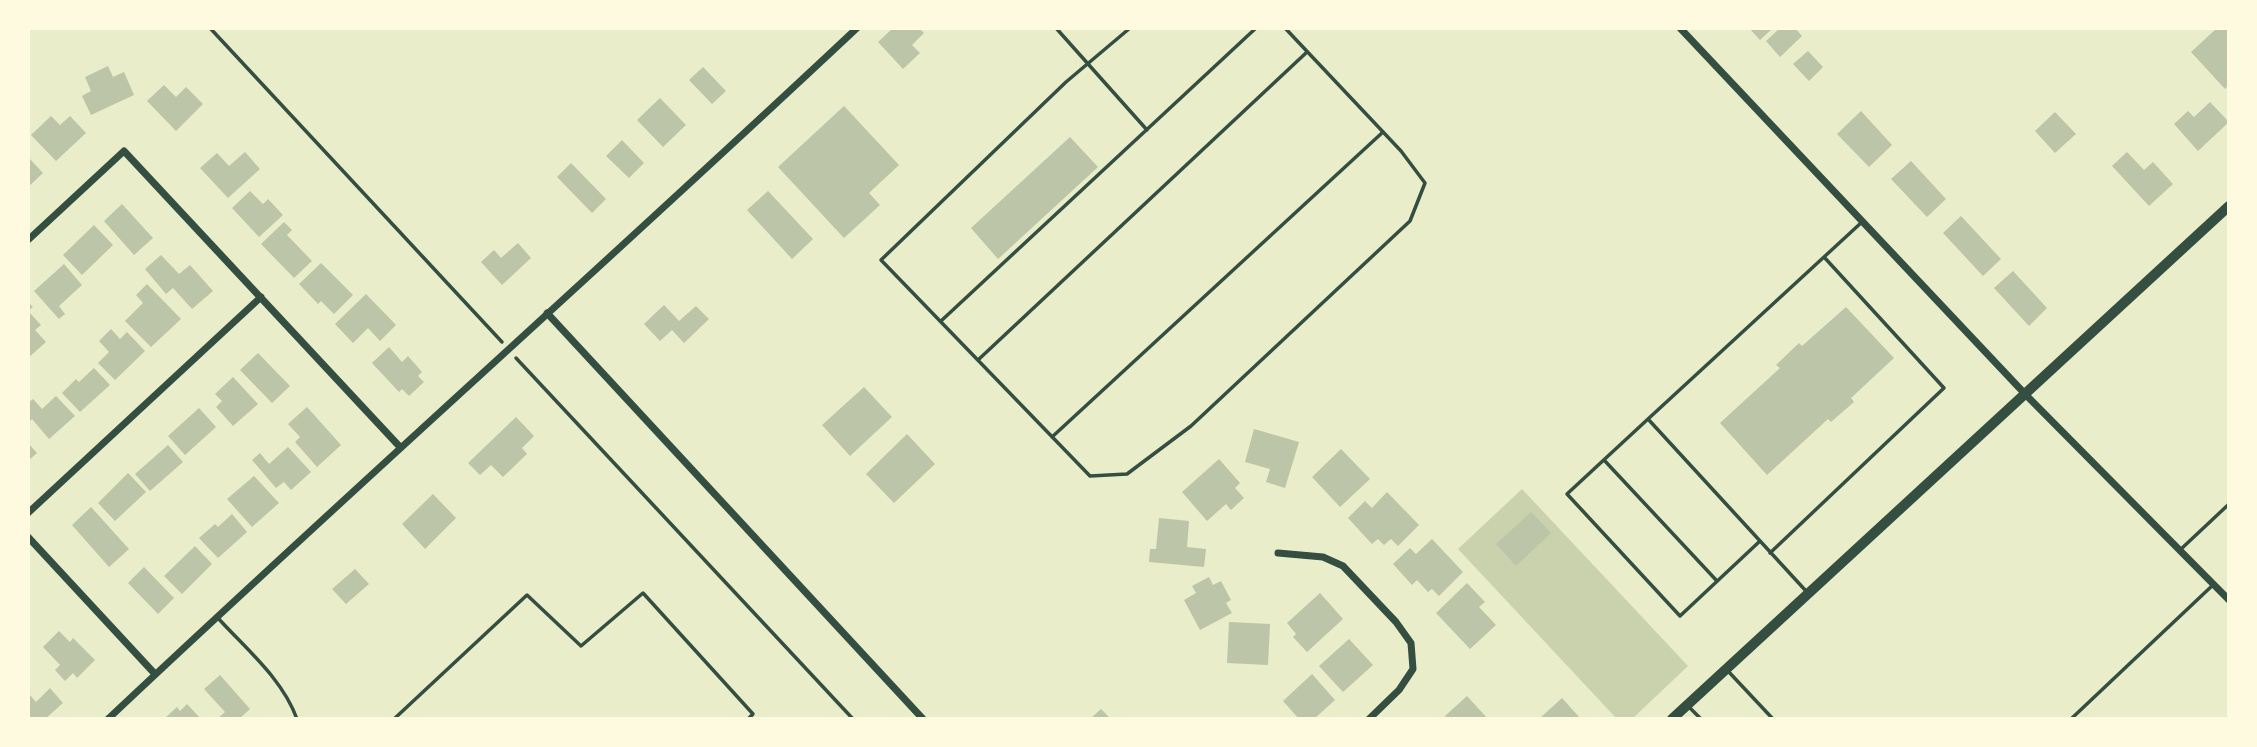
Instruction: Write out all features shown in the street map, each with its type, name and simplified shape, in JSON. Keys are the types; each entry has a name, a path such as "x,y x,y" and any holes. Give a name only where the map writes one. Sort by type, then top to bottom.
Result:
{"main road":[{"path":"1672,719 2229,206"}],"street":[{"path":"108,719 857,28"},
{"path":"1680,28 2026,395 2229,600"},
{"path":"28,240 124,151 400,447"},
{"path":"28,513 261,297"},
{"path":"547,313 923,719"},
{"path":"28,537 155,674"},
{"path":"1278,553 1323,557 1343,566 1396,622 1411,643 1413,669 1399,690 1369,719"}],"lane":[{"path":"1056,28 1147,130"},
{"path":"1130,28 1089,63 881,260 1090,476 1127,474 1191,426 1410,222 1425,183 1383,132 1285,28"},
{"path":"941,321 1256,28"},
{"path":"978,360 1307,52"},
{"path":"1052,437 1383,132"},
{"path":"1760,541 1680,616 1567,494 1863,222"},
{"path":"1770,552 1944,387 1824,257"},
{"path":"1648,419 1807,593"},
{"path":"1604,460 1717,581"},
{"path":"2180,550 2229,504"},
{"path":"2071,719 2214,584"},
{"path":"217,617 278,682 297,719"},
{"path":"1726,668 1773,719"},
{"path":"1687,705 1701,719"}],"path":[{"path":"211,28 853,719"},
{"path":"394,719 527,595 581,646 643,593 753,714 748,719"}],"green space":[{"path":"1522,489 1688,666 1632,719 1617,719 1458,549"}],"building":[{"path":"893,28 919,28 924,33 912,45 920,53 903,69 878,42"},
{"path":"1749,28 1773,28 1760,40"},
{"path":"1780,28 1795,28 1802,36 1780,57 1766,41"},
{"path":"2217,28 2229,28 2229,85 2225,89 2191,52"},
{"path":"1808,51 1823,67 1809,81 1793,64"},
{"path":"108,66 113,77 124,72 134,95 91,115 82,96 91,91 85,77"},
{"path":"703,67 726,91 712,104 689,80"},
{"path":"164,85 176,97 186,87 203,104 176,131 147,101"},
{"path":"660,98 686,125 663,147 637,120"},
{"path":"2210,102 2229,122 2198,151 2174,124 2188,111 2194,117"},
{"path":"844,106 899,165 869,193 880,205 844,238 778,167"},
{"path":"1861,111 1892,145 1869,167 1837,134"},
{"path":"2055,112 2076,134 2055,153 2035,131"},
{"path":"51,116 60,125 70,116 86,133 56,161 31,135"},
{"path":"1070,137 1098,167 998,259 971,228"},
{"path":"622,140 644,163 629,178 606,156"},
{"path":"245,152 260,169 228,198 200,168 217,153 229,166"},
{"path":"2127,152 2144,170 2153,162 2173,184 2149,206 2112,166"},
{"path":"28,157 43,173 28,187"},
{"path":"1911,161 1946,199 1927,217 1891,179"},
{"path":"571,163 606,199 592,213 557,177"},
{"path":"250,191 263,204 268,199 283,215 259,237 232,208"},
{"path":"768,191 813,239 792,259 747,210"},
{"path":"122,204 153,238 134,255 104,221"},
{"path":"1961,216 2001,259 1983,276 1943,233"},
{"path":"284,222 292,230 287,235 312,261 294,278 261,244"},
{"path":"94,225 113,245 82,275 63,255"},
{"path":"518,243 531,258 502,285 481,262 494,250 501,258"},
{"path":"161,255 179,274 190,265 213,291 192,309 173,288 166,294 145,269"},
{"path":"321,263 353,295 334,314 321,301 318,304 299,284"},
{"path":"64,264 82,285 59,306 65,314 59,319 34,291"},
{"path":"2013,271 2047,308 2029,326 1994,288"},
{"path":"147,284 181,319 151,347 125,321 143,303 136,295"},
{"path":"366,294 396,325 380,341 368,328 353,343 335,324"},
{"path":"664,305 679,321 696,306 709,319 684,343 672,330 660,341 644,324"},
{"path":"1846,307 1894,358 1851,398 1854,402 1831,422 1828,419 1767,475 1720,423 1780,368 1776,365 1799,343 1802,346"},
{"path":"28,311 41,325 35,330 46,342 28,358"},
{"path":"111,329 120,339 127,332 145,351 115,380 98,363 109,352 99,341"},
{"path":"389,347 402,362 408,356 422,372 418,376 424,382 409,396 402,389 399,392 372,363"},
{"path":"258,353 290,386 272,403 240,370"},
{"path":"94,368 110,385 80,412 62,393 76,379 79,382"},
{"path":"233,377 258,404 233,426 216,407 222,401 215,394"},
{"path":"864,387 892,417 850,456 822,425"},
{"path":"56,396 75,416 49,439 32,419 28,423 28,403 33,399 42,409"},
{"path":"307,407 341,445 317,467 295,442 300,437 288,424"},
{"path":"199,408 216,427 185,455 168,436"},
{"path":"516,417 534,436 522,448 527,454 503,477 491,465 480,475 468,463"},
{"path":"1254,429 1299,442 1285,488 1266,482 1270,469 1245,462"},
{"path":"907,434 935,464 894,503 866,474"},
{"path":"28,443 37,453 28,461"},
{"path":"168,445 183,462 150,491 135,474"},
{"path":"288,447 311,472 291,490 284,482 276,488 252,460 260,453 269,464"},
{"path":"1341,449 1370,479 1340,507 1312,477"},
{"path":"1219,459 1240,483 1235,488 1244,498 1231,510 1226,504 1207,521 1182,492"},
{"path":"128,473 146,492 115,521 98,503"},
{"path":"254,476 279,503 252,527 227,499"},
{"path":"1387,492 1419,525 1398,546 1391,539 1384,545 1378,539 1372,544 1348,518 1365,501 1372,508"},
{"path":"433,494 456,518 425,549 402,524"},
{"path":"91,507 129,549 109,567 72,525"},
{"path":"1531,512 1551,533 1516,566 1496,544"},
{"path":"232,514 247,532 218,558 199,538 215,524 218,527"},
{"path":"1159,518 1189,521 1187,547 1206,549 1204,567 1149,562 1150,549 1156,549"},
{"path":"1432,539 1463,572 1439,596 1432,589 1428,592 1417,580 1412,585 1393,564 1410,548 1416,554"},
{"path":"195,546 212,564 182,594 164,576"},
{"path":"144,567 174,598 158,614 128,583"},
{"path":"355,569 369,584 346,604 332,589"},
{"path":"1209,577 1213,585 1221,581 1231,600 1226,603 1232,613 1200,630 1184,600 1196,593 1192,586"},
{"path":"1467,583 1485,602 1479,607 1496,625 1470,649 1436,613"},
{"path":"1320,593 1343,619 1307,652 1293,637 1296,634 1287,623"},
{"path":"1229,622 1270,624 1268,665 1227,663"},
{"path":"59,631 70,642 73,638 95,660 77,678 73,673 65,681 55,670 60,665 43,647"},
{"path":"1349,639 1373,665 1343,692 1319,666"},
{"path":"1312,674 1335,700 1314,719 1299,719 1283,701"},
{"path":"220,675 250,709 239,719 217,719 225,712 204,689"},
{"path":"50,688 63,703 45,719 28,719 28,693 36,702"},
{"path":"1467,696 1488,719 1447,719 1445,716"},
{"path":"1562,698 1581,719 1539,719"},
{"path":"187,704 201,719 164,719 177,707 180,711"},
{"path":"1101,709 1111,719 1090,719"}]}
